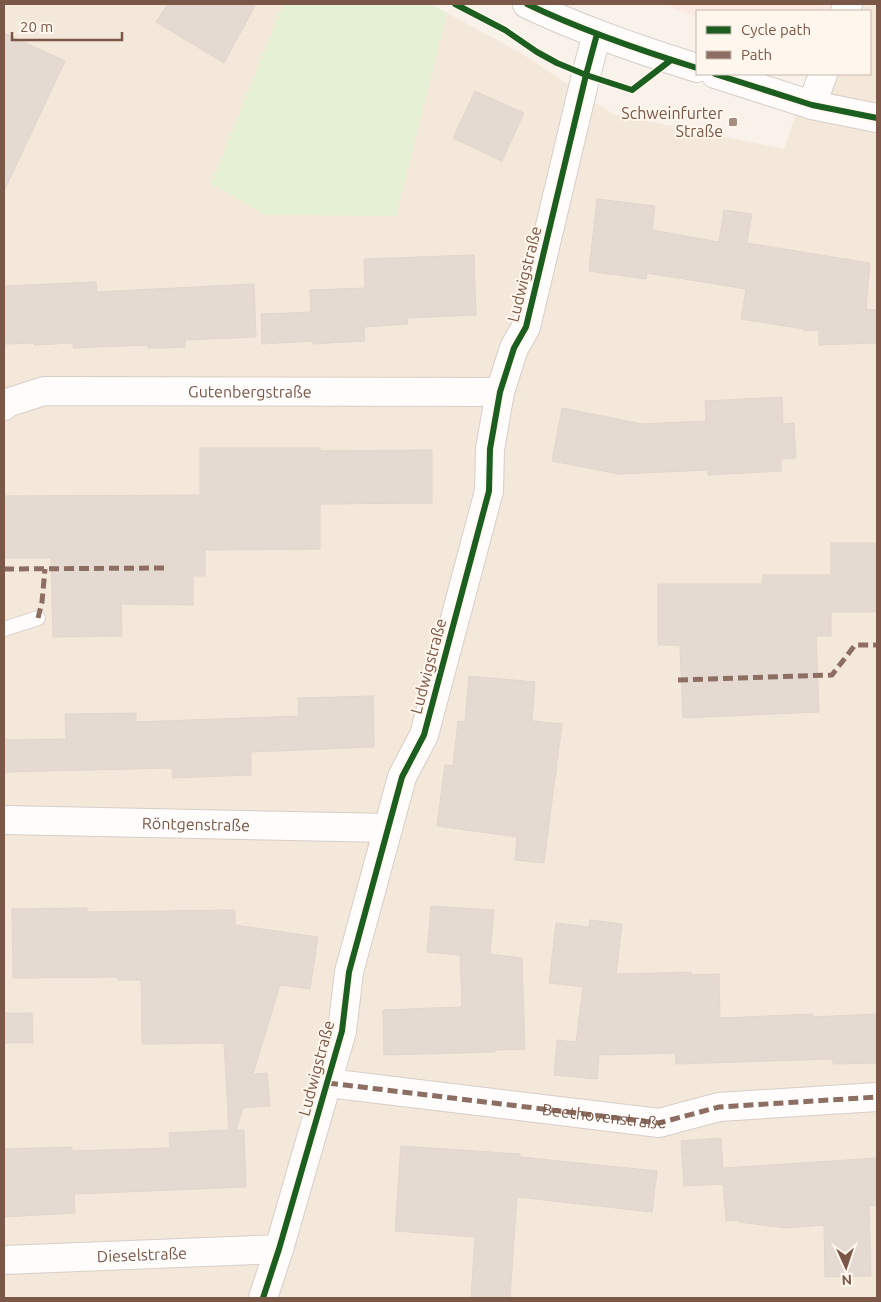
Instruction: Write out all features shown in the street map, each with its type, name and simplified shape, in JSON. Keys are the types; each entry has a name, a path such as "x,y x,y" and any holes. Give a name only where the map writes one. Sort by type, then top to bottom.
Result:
{"street":[{"path":"526,4 597,34 696,68"},
{"name":"Ludwigstraße","path":"263,1298 280,1249 342,1031 349,972 402,776 424,735 489,491 490,449 500,392 514,348 526,327 597,34"},
{"path":"718,75 812,105 877,118"},
{"path":"812,105 823,75"},
{"name":"Gutenbergstraße","path":"4,406 7,402 44,391 500,392"},
{"name":"Röntgenstraße","path":"4,820 388,828"},
{"name":"Beethovenstraße","path":"328,1083 658,1123 719,1107 877,1096"},
{"name":"Dieselstraße","path":"4,1260 280,1249"}],"lane":[{"path":"4,629 38,618"}],"shaded area":[{"path":"4,4 430,4 521,53 613,114 784,149 809,75 871,75 871,10 830,10 833,4 877,4 877,1298 4,1298"},
{"path":"662,4 833,4 830,10 696,10 696,17"}],"green space":[{"path":"283,4 430,4 447,13 396,216 266,215 211,184"}],"building":[{"path":"168,4 256,4 224,63 156,22"},
{"path":"4,33 65,61 4,191"},
{"path":"475,91 524,113 502,161 453,138"},
{"path":"597,199 655,206 652,230 719,242 724,210 752,214 747,243 870,263 866,309 877,310 877,343 819,345 819,330 804,331 804,329 741,319 746,289 647,273 646,279 589,271"},
{"path":"474,255 476,315 407,318 408,324 364,327 365,341 313,344 313,341 262,344 261,314 311,312 310,290 365,288 364,259"},
{"path":"96,282 97,292 254,284 256,337 185,340 185,347 165,348 148,348 148,345 73,348 73,343 4,344 4,286"},
{"path":"782,397 783,424 794,423 796,458 781,459 781,471 708,475 708,470 619,474 552,461 562,408 642,424 706,421 705,401"},
{"path":"200,448 320,448 320,451 432,450 432,503 320,504 320,549 205,550 205,576 193,576 193,605 121,604 122,636 53,637 51,558 4,558 4,496 200,495"},
{"path":"831,543 877,543 877,612 831,612 831,636 816,636 819,712 683,718 680,645 658,645 658,584 763,584 763,575 831,575"},
{"path":"469,676 535,682 532,721 562,724 544,863 515,860 517,837 437,826 445,765 453,766 458,721 465,722"},
{"path":"373,696 374,747 251,752 251,775 173,778 172,768 4,772 4,740 66,739 65,714 136,713 136,722 299,716 298,698"},
{"path":"431,906 494,910 490,954 522,958 525,1049 495,1050 495,1052 384,1055 383,1010 462,1007 460,955 427,952"},
{"path":"87,908 87,912 235,910 235,925 318,937 310,989 280,985 253,1074 267,1073 270,1106 243,1108 236,1130 244,1130 246,1187 74,1194 75,1213 4,1217 4,1149 72,1147 72,1151 170,1148 169,1133 229,1130 224,1043 142,1044 141,980 118,980 118,977 13,978 12,909"},
{"path":"590,920 622,924 616,974 691,972 691,975 719,974 720,1018 813,1014 813,1017 877,1014 877,1063 833,1064 833,1059 676,1064 675,1053 599,1055 597,1079 554,1075 557,1040 576,1042 583,987 549,983 556,923 589,927"},
{"path":"4,1013 32,1013 33,1043 4,1043"},
{"path":"721,1138 723,1168 877,1158 877,1205 869,1206 871,1276 825,1277 824,1225 786,1228 739,1222 739,1220 726,1221 723,1184 684,1186 681,1141"},
{"path":"401,1146 520,1154 520,1157 657,1171 652,1212 517,1197 510,1298 471,1298 475,1237 395,1231"}],"marked path":[{"path":"4,569 164,568"},
{"path":"38,618 42,602 45,569"},
{"path":"678,680 832,675 855,645 877,645"},
{"path":"328,1083 659,1123 719,1107 877,1097"}],"cycle path":[{"path":"455,4 505,30 557,63 632,90 671,60"},
{"path":"527,4 610,39 696,68"},
{"path":"263,1298 342,1031 349,972 402,777 424,735 489,491 490,449 500,392 514,348 526,327 597,34"},
{"path":"718,75 812,105 877,118"}],"place":[{"name":"Schweinfurter Straße","path":"733,122"}]}
